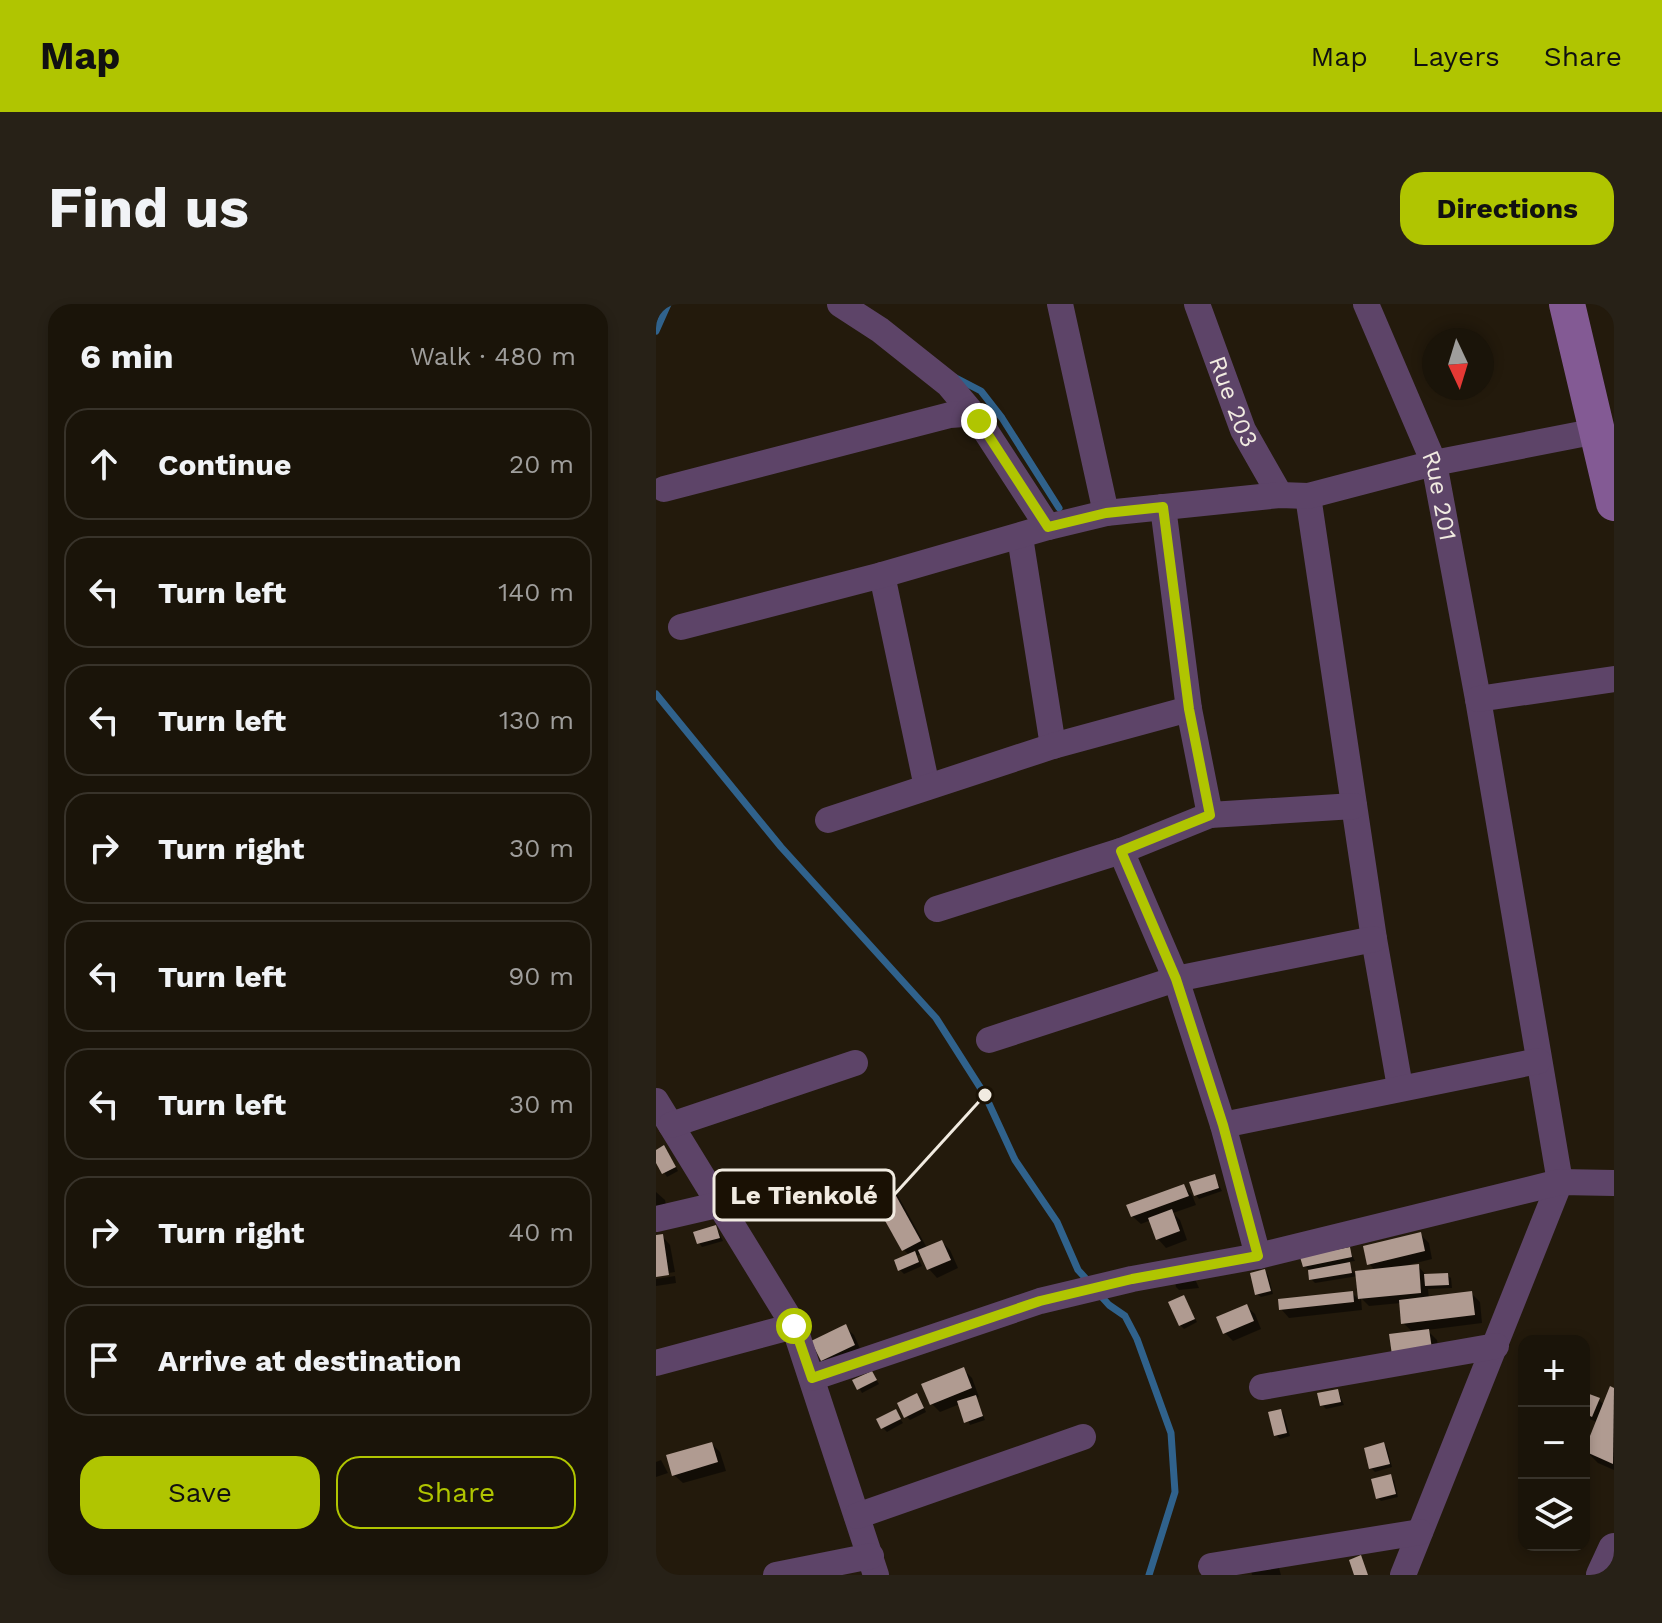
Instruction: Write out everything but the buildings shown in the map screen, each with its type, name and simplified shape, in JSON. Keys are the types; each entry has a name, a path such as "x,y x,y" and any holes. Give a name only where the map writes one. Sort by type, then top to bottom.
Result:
{"main road":[{"path":"1567,304 1601,417 1614,503"}],"street":[{"path":"840,304 880,330 948,384 979,421 1048,527"},
{"path":"1060,304 1106,513"},
{"name":"Rue 203","path":"1197,304 1243,430 1280,495"},
{"name":"Rue 201","path":"1366,304 1434,463 1478,699 1560,1182"},
{"path":"664,489 950,415 964,414 979,421"},
{"path":"681,627 1106,513 1280,495 1308,496 1601,417"},
{"path":"1308,496 1374,939 1400,1087"},
{"path":"1163,507 1189,709 1210,815"},
{"path":"1020,537 1053,746"},
{"path":"882,575 927,787"},
{"path":"1478,699 1614,679"},
{"path":"828,820 1053,746 1189,709"},
{"path":"937,909 1121,851 1210,815 1354,806"},
{"path":"1121,851 1176,979 1223,1125 1258,1256"},
{"path":"989,1040 1176,979 1374,939"},
{"path":"1223,1125 1538,1061"},
{"path":"671,1125 855,1063"},
{"path":"656,1101 794,1326 874,1566 776,1575"},
{"path":"1404,1575 1560,1182"},
{"path":"812,1378 1040,1301 1132,1279 1258,1256 1560,1182 1614,1183"},
{"path":"656,1219 721,1204"},
{"path":"656,1363 794,1326"},
{"path":"1262,1387 1496,1346"},
{"path":"857,1516 1083,1437"},
{"path":"1211,1566 1420,1532"},
{"path":"1602,1575 1614,1549"}],"waterway":[{"path":"656,331 668,304"},
{"path":"956,378 981,391 1002,418 1059,508"},
{"path":"656,694 781,847 936,1018 985,1095 1015,1160 1057,1222 1078,1270 1089,1282"},
{"path":"1100,1295 1125,1316 1137,1339 1171,1433 1175,1492 1149,1575"}],"place":[{"name":"Le Tienkolé","path":"985,1095"}],"route":[{"path":"794,1326 812,1378 1040,1301 1132,1279 1258,1256 1223,1125 1176,979 1121,851 1210,815 1189,709 1163,507 1106,513 1048,527 979,421"}]}
